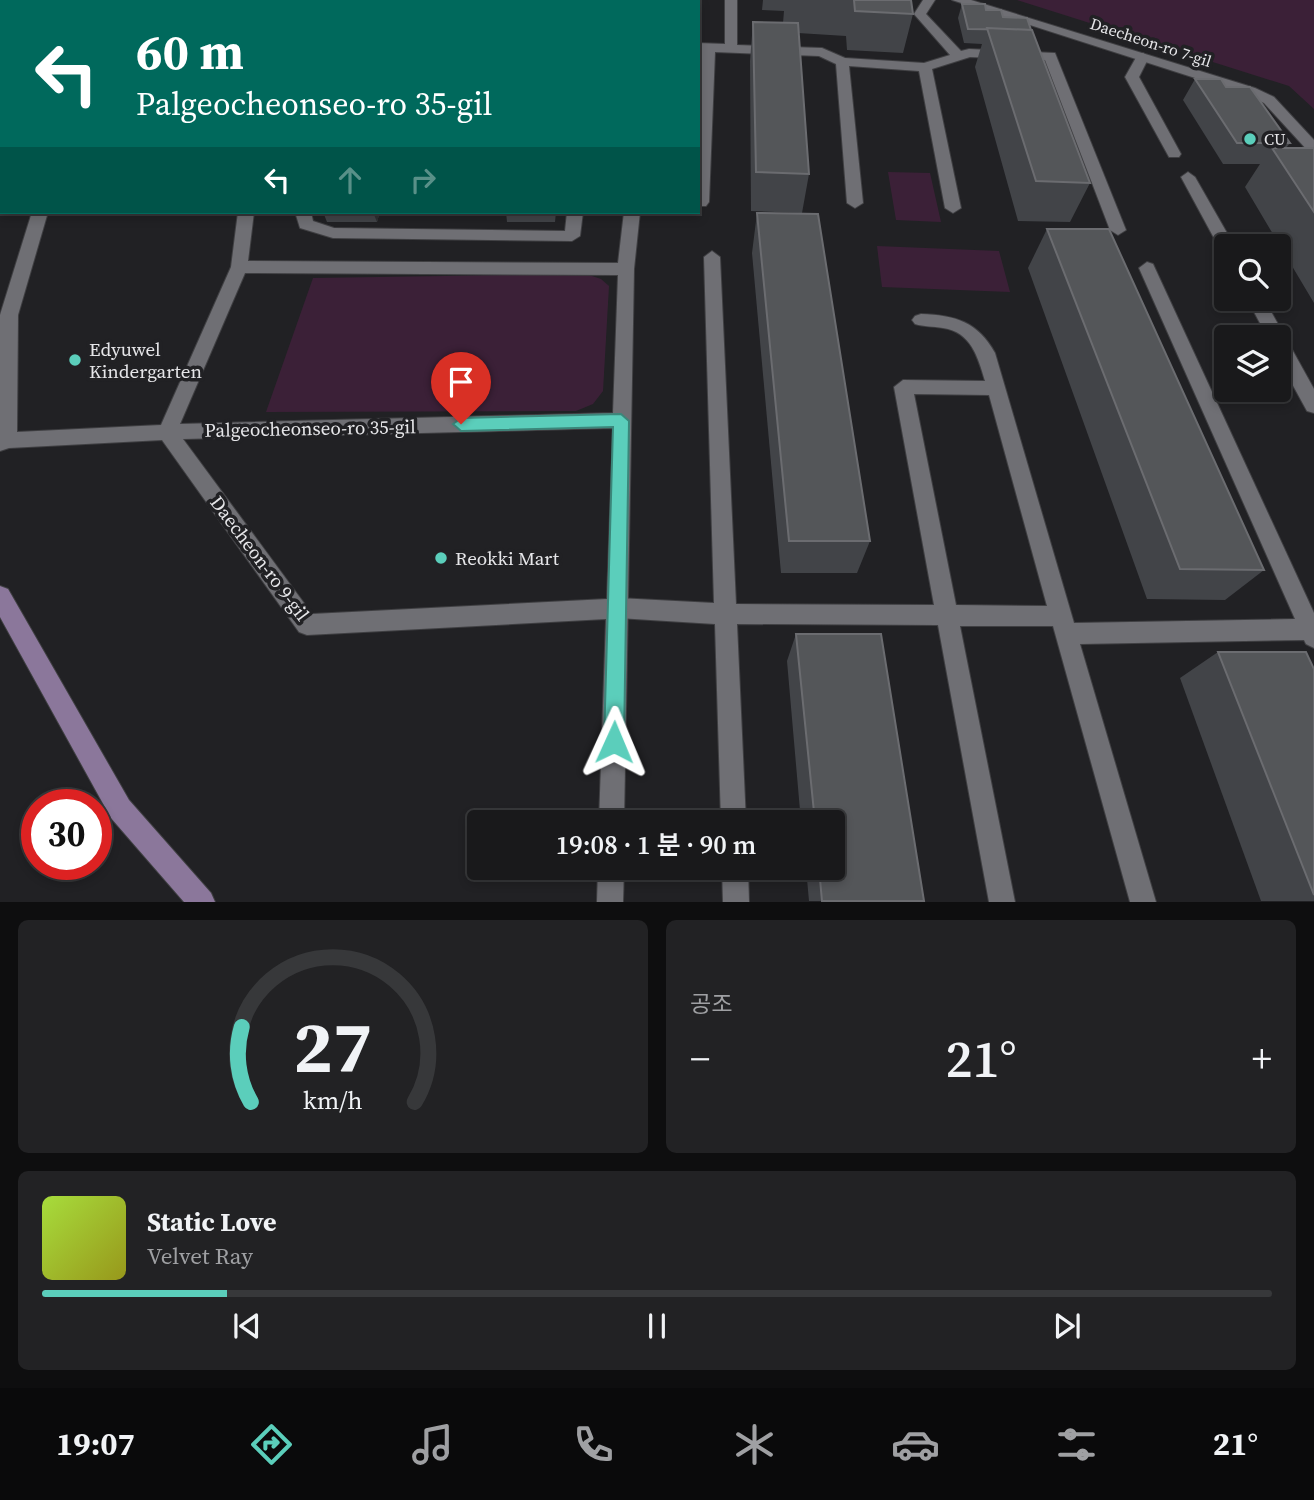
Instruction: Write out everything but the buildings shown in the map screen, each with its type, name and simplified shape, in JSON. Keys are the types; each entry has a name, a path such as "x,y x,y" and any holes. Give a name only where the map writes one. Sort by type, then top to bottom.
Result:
{"main road":[{"path":"0,596 120,809 202,901"}],"street":[{"path":"731,0 731,49"},
{"path":"929,0 914,13 957,55"},
{"name":"Daecheon-ro 7-gil","path":"958,0 1143,57 1269,100 1314,149"},
{"path":"701,202 704,47 822,52 842,62 925,67 957,55 1050,56 1118,230"},
{"path":"1143,57 1132,77 1174,154"},
{"path":"842,62 855,203"},
{"path":"1188,177 1220,234"},
{"path":"4,442 9,315 39,214"},
{"path":"167,432 239,267 246,214"},
{"path":"304,214 306,224 333,233 572,236 575,214"},
{"path":"612,810 621,421 626,269 632,214"},
{"path":"712,257 733,810"},
{"path":"239,267 626,269"},
{"path":"618,608 725,614 947,616 1064,625 1312,633 1147,268"},
{"path":"921,320 944,321 975,333 986,353 1143,901"},
{"path":"1291,365 1314,406"},
{"path":"996,388 903,387 1002,901"},
{"name":"Palgeocheonseo-ro 35-gil","path":"4,442 167,432 621,421"},
{"name":"Daecheon-ro 9-gil","path":"167,432 307,625 618,608"},
{"path":"610,901 611,880"},
{"path":"735,880 736,901"}],"lane":[{"path":"925,67 953,208"}],"shaded area":[{"path":"1017,0 1314,0 1314,109 1289,86"},
{"path":"888,172 930,173 941,222 896,220"},
{"path":"877,246 999,251 1010,292 882,287"},
{"path":"586,274 601,279 609,286 603,391 593,404 576,411 266,412 313,278"}],"place":[{"name":"CU","path":"1250,139"},
{"name":"Edyuwel Kindergarten","path":"75,360"},
{"name":"Reokki Mart","path":"441,558"}],"route":[{"path":"461,424 621,421 614,742"}]}
